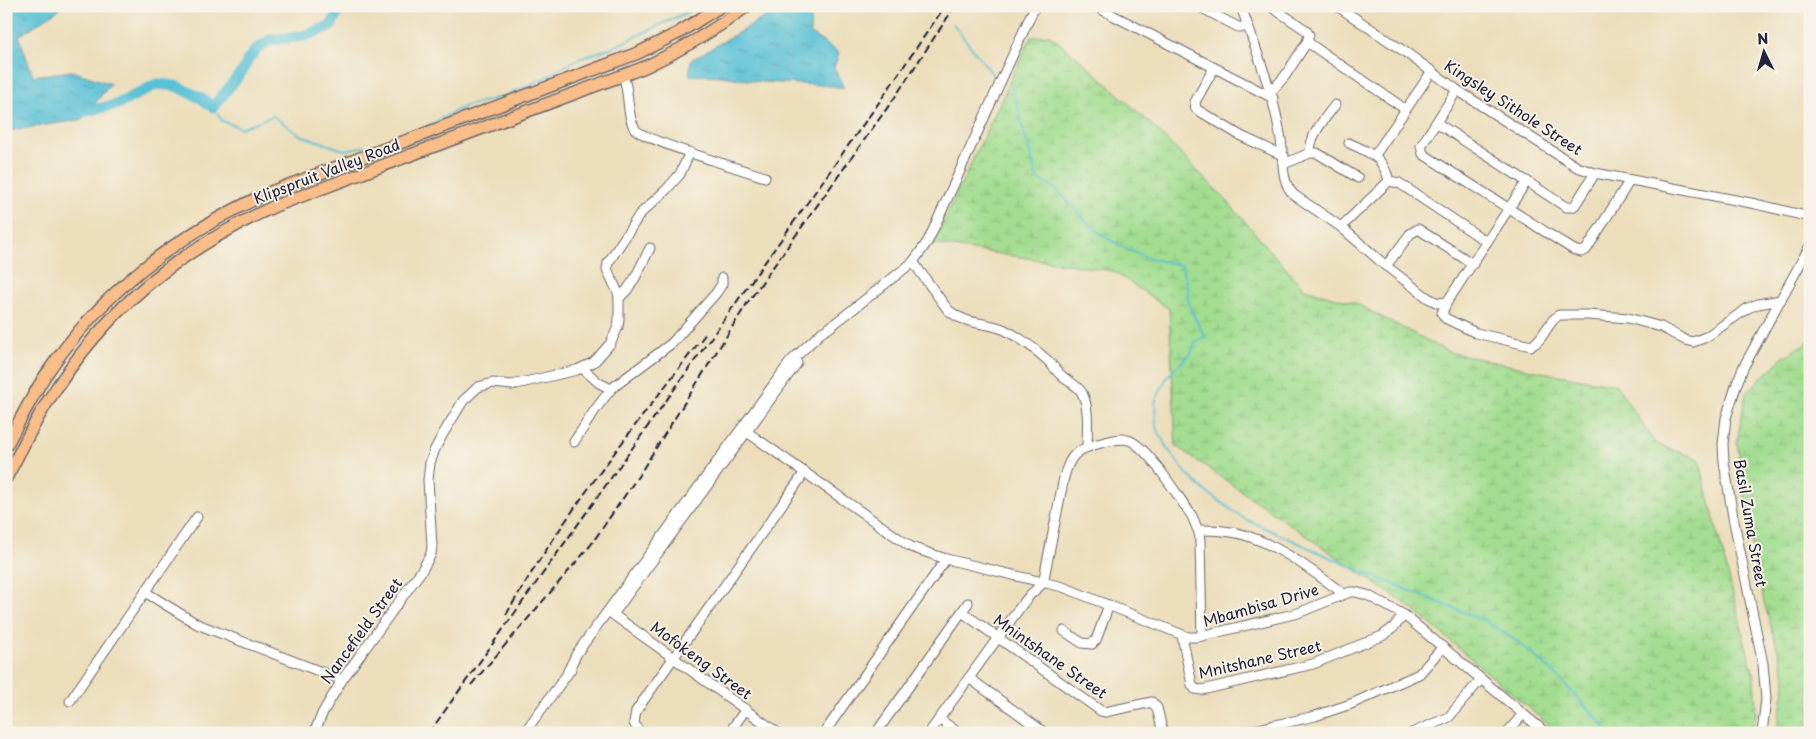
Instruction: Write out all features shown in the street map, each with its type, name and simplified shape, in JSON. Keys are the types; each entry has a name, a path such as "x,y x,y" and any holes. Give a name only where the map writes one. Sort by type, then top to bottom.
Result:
{"main road":[{"name":"Klipspruit Valley Road","path":"6,446 45,377 80,331 106,301 131,278 183,238 227,212 268,193 638,53 678,33 721,6"},
{"name":"Klipspruit Valley Road","path":"6,478 46,403 76,359 125,304 149,283 192,251 242,222 276,206 623,76 683,49 747,6"}],"street":[{"path":"524,733 568,671 576,664 791,361 822,332 913,262 928,241 1035,6"},
{"path":"1095,6 1214,68 1272,95"},
{"path":"1198,6 1238,27 1248,27"},
{"path":"1241,6 1278,116 1286,184 1291,192 1341,227 1386,266 1428,298 1438,303 1448,302"},
{"path":"1270,6 1306,30 1309,35 1308,42 1272,95"},
{"name":"Kingsley Sithole Street","path":"1337,6 1457,90 1569,163 1594,173 1756,204 1810,217"},
{"path":"1308,42 1405,109"},
{"path":"1214,68 1195,102 1196,109 1284,160 1317,153 1358,178"},
{"path":"1375,155 1432,71"},
{"path":"623,76 632,123 642,135 765,177"},
{"path":"1457,90 1421,146 1422,154 1574,250 1581,252 1586,250 1630,180"},
{"path":"1310,153 1310,144 1317,129 1335,105"},
{"path":"1437,122 1566,207 1575,205 1594,173"},
{"path":"1349,143 1375,155 1386,171 1389,181"},
{"path":"611,389 599,383 582,368 594,362 610,344 615,335 619,319 619,298 607,270 610,258 640,214 667,190 680,174 690,152"},
{"path":"1341,227 1389,181"},
{"path":"1389,181 1399,183 1487,242"},
{"path":"1527,181 1448,302 1442,313 1445,318 1476,333 1531,346 1538,342 1552,320 1562,314 1628,318 1661,327 1689,341 1697,341 1706,337 1748,308 1758,304 1782,300"},
{"path":"1386,266 1410,234 1418,229 1473,264"},
{"name":"Basil Zuma Street","path":"1762,733 1766,699 1764,672 1726,478 1723,444 1726,418 1736,386 1810,246"},
{"path":"619,298 635,278 650,248"},
{"path":"913,262 948,310 965,321 1004,330 1012,334 1046,359 1062,377 1078,388 1084,398 1087,418 1087,447"},
{"path":"574,442 611,389 672,343 716,293 722,284 722,278"},
{"path":"611,613 802,357 829,328"},
{"name":"Nancefield Street","path":"314,733 323,712 342,680 422,570 432,546 428,480 430,463 435,448 463,401 478,387 485,385 512,385 582,368"},
{"name":"Mbambisa Drive","path":"747,432 906,545 918,551 1063,587 1182,636 1192,638 1298,613 1344,594 1355,592 1367,594 1404,615 1546,733"},
{"path":"929,733 1027,599 1043,583 1049,546 1067,468 1072,456 1087,447 1121,439 1129,440 1141,447 1192,516 1200,541 1202,636"},
{"path":"640,733 634,723 636,710 805,472"},
{"path":"70,701 197,516"},
{"path":"1198,530 1240,534 1261,542 1303,563 1344,594"},
{"path":"824,733 946,559"},
{"path":"145,592 197,624 342,680"},
{"path":"876,733 968,603"},
{"path":"1064,631 1082,643 1092,644 1096,640 1109,605"},
{"name":"Mnintshane Street","path":"962,612 1101,711 1152,702 1157,708 1163,733"},
{"name":"Mofokeng Street","path":"611,613 778,733"},
{"name":"Mnitshane Street","path":"1182,636 1192,684 1195,689 1202,690 1313,664 1388,632 1404,615"},
{"path":"1241,733 1315,716 1350,704 1419,674 1443,647"},
{"path":"969,678 1045,733"},
{"path":"1412,733 1450,717 1482,679"},
{"path":"729,733 746,709"},
{"path":"1507,733 1523,714"},
{"path":"939,719 959,733"}],"green space":[{"path":"1050,35 1150,123 1226,200 1304,289 1355,303 1449,352 1536,371 1616,385 1656,444 1699,459 1754,677 1756,714 1751,733 1558,733 1414,610 1176,446 1169,309 1113,271 933,244 1031,37"},
{"path":"1810,341 1810,733 1776,733 1786,679 1764,602 1751,538 1737,442 1746,393 1782,358"}],"water":[{"path":"6,6 61,6 57,11 19,36 33,76 72,71 111,84 81,120 6,131"},
{"path":"784,6 812,6 810,33 839,53 834,67 844,88 761,82 722,76 689,75 691,60"}],"waterway":[{"path":"74,114 118,104 157,84 176,86 201,98 213,107 244,69 248,59 257,49 270,40 304,36 331,26 341,6"},
{"path":"422,129 463,107 508,95 576,60 618,45 700,6"},
{"path":"882,6 903,10 918,6"},
{"path":"953,24 993,75"},
{"path":"1012,87 1037,179 1059,192 1087,223 1112,241 1145,256 1181,265 1192,312 1205,337 1195,342 1191,353 1167,377 1155,402 1156,427 1167,448 1186,473 1206,492 1243,518 1356,569 1485,621 1518,642 1553,672 1611,733"},
{"path":"213,107 222,121 241,128 273,116 300,135 344,150 385,143"}],"railway":[{"path":"429,733 880,101 945,6"},
{"path":"471,685 590,546 639,475 748,302 895,97 955,6"},
{"path":"506,615 528,578 577,505 707,332"}]}
